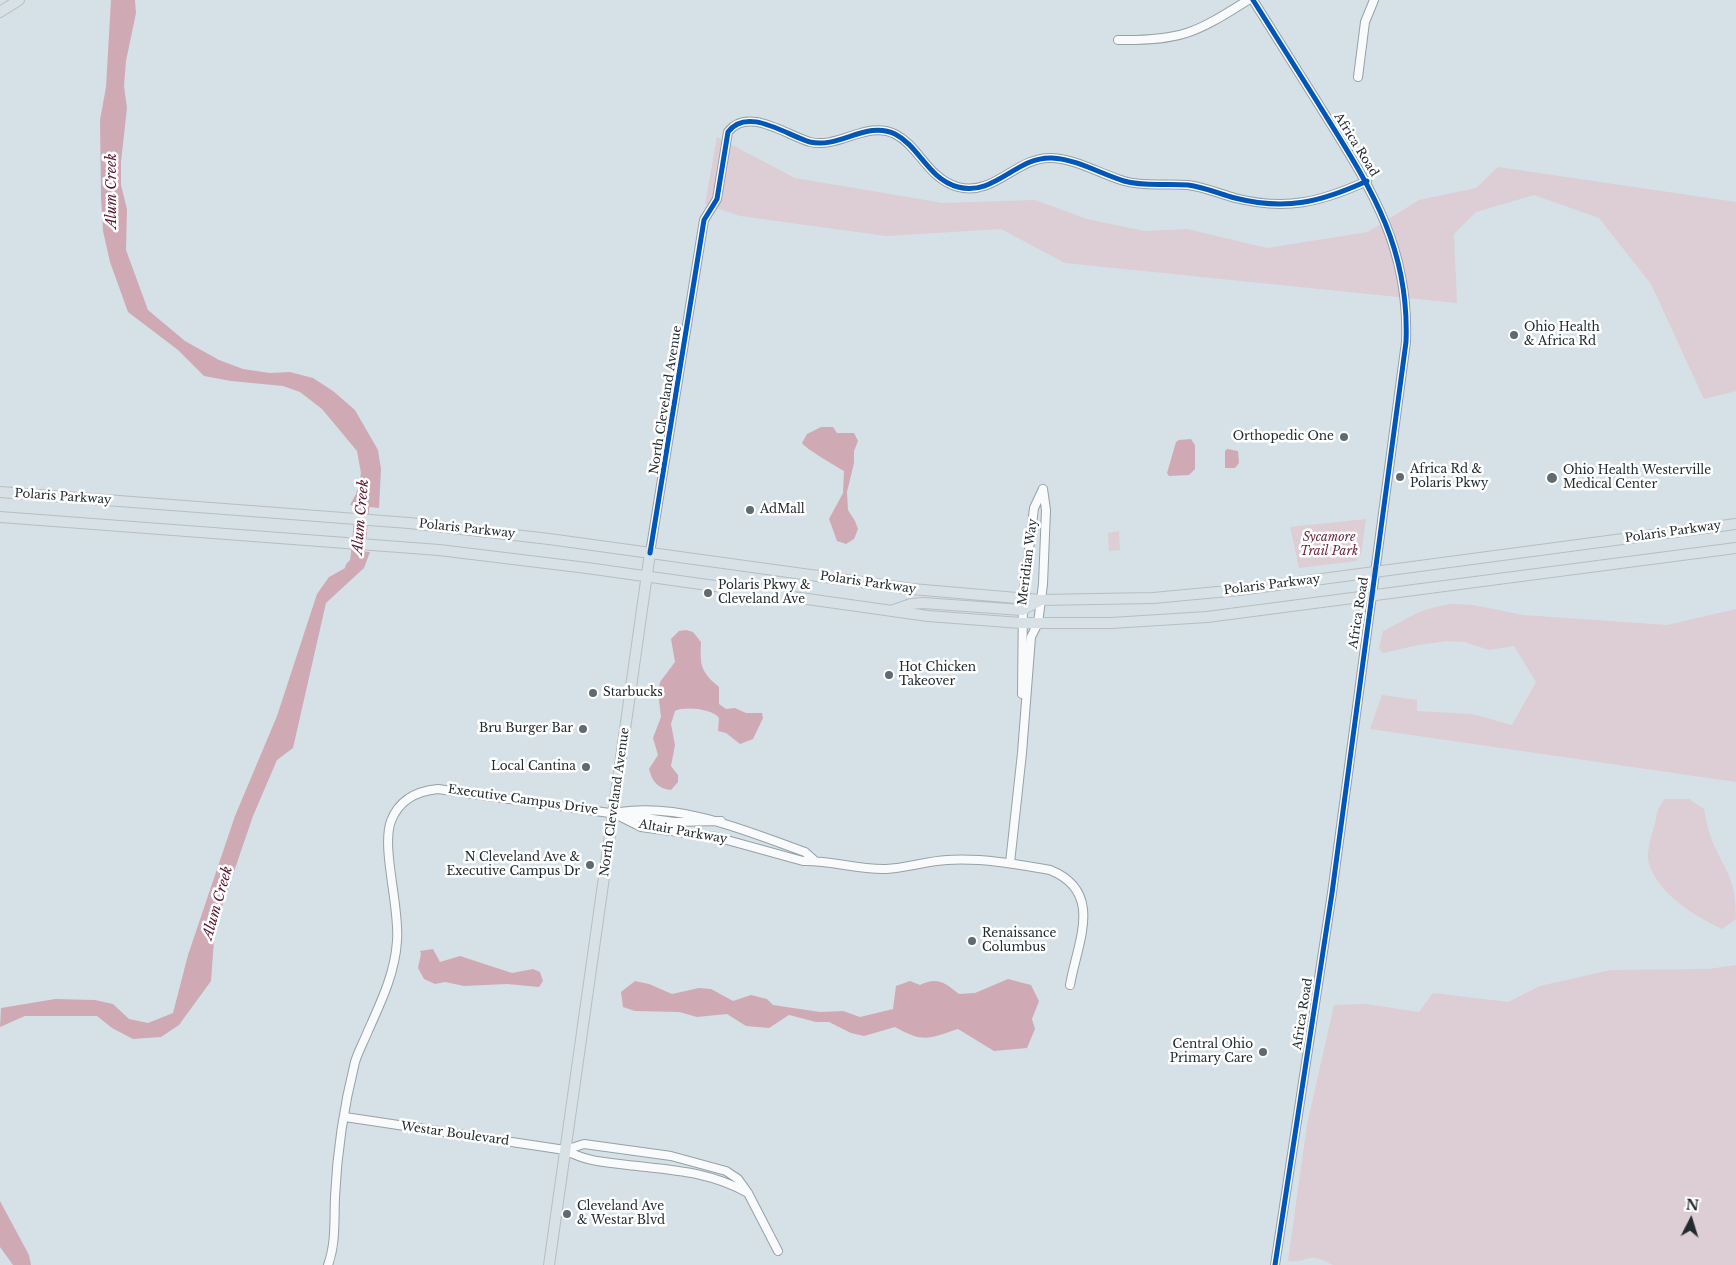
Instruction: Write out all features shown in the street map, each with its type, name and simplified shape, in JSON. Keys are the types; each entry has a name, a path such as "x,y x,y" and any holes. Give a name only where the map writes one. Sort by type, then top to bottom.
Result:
{"main road":[{"path":"0,12 19,0"},
{"name":"Polaris Parkway","path":"0,492 390,521 650,553 1022,605"},
{"name":"Polaris Parkway","path":"0,517 271,536 449,551 647,576 935,617 1021,623 1157,622 1371,597 1736,548"},
{"name":"Polaris Parkway","path":"1040,600 1153,598 1239,590 1736,524"},
{"name":"North Cleveland Avenue","path":"549,1265 650,553"},
{"path":"891,611 912,604 1022,605 1040,600"}],"street":[{"path":"1118,40 1162,39 1188,34 1214,22 1248,0"},
{"name":"Africa Road","path":"1254,0 1367,181 1396,251 1404,284 1407,320 1406,342 1332,893 1275,1265"},
{"path":"1358,77 1364,22 1374,0"},
{"name":"North Cleveland Avenue","path":"650,553 704,220 717,199 728,132 733,125 741,121 763,124 812,142 829,143 867,131 890,132 906,143 945,182 969,189 992,183 1023,164 1040,159 1054,158 1127,182 1189,185 1258,203 1316,202 1367,181"},
{"name":"Meridian Way","path":"1010,863 1022,753 1031,637 1038,623 1046,535 1046,510 1043,489 1034,508 1022,605 1020,666 1024,713"},
{"name":"Executive Campus Drive","path":"328,1265 334,1237 337,1172 355,1062 386,990 396,956 398,923 388,840 392,819 401,804 420,792 438,789 613,813"},
{"name":"Altair Parkway","path":"613,813 643,809 720,821 805,852 815,861"},
{"name":"Altair Parkway","path":"613,813 641,827 716,837 803,861 815,861 858,869 887,869 945,860 1010,863 1057,872 1080,896 1084,906 1085,924 1070,985"},
{"name":"Westar Boulevard","path":"345,1117 565,1150 583,1160 679,1171 718,1178 748,1193"},
{"name":"Westar Boulevard","path":"565,1150 584,1144 686,1160 726,1171 738,1179 748,1193 778,1251"}],"green space":[{"path":"717,137 795,178 943,203 1035,200 1087,219 1144,231 1187,229 1267,248 1368,232 1419,200 1476,188 1498,167 1736,202 1736,391 1704,399 1651,284 1599,218 1534,195 1476,212 1454,234 1457,303 1065,263 1001,229 886,236 740,216 705,204"},
{"name":"Sycamore Trail Park","path":"1366,519 1361,554 1356,561 1299,568 1290,527"},
{"path":"1119,531 1120,550 1109,551 1108,533"},
{"path":"1453,604 1473,605 1523,615 1667,625 1736,609 1736,782 1370,729 1382,695 1417,700 1417,711 1472,714 1512,725 1536,682 1514,646 1489,650 1465,642 1447,641 1383,653 1379,649 1383,631 1424,611"},
{"path":"1665,799 1689,799 1704,809 1710,835 1734,892 1736,919 1722,929 1690,911 1669,895 1654,875 1649,864 1650,840 1658,810"},
{"path":"1736,965 1736,1265 1333,1265 1317,1258 1288,1261 1307,1125 1334,1005 1366,1004 1419,1012 1433,993 1508,1002 1540,986 1611,970 1709,969"}],"water":[{"path":"111,0 135,0 136,13 126,61 124,86 127,108 121,162 121,185 127,209 126,250 148,310 185,341 219,360 243,369 270,373 290,372 313,378 333,391 355,410 378,450 381,469 379,508 350,505 358,490 361,473 357,451 322,409 300,392 283,386 231,381 204,376 178,350 128,312 110,262 103,231 101,197 100,120 106,87"},
{"path":"821,427 833,427 837,433 854,433 858,441 854,451 854,463 847,492 848,510 858,529 854,539 846,544 837,541 829,519 843,493 844,471 815,454 802,443 807,434"},
{"path":"1191,439 1195,445 1195,469 1189,475 1169,476 1167,473 1176,442"},
{"path":"1227,449 1238,451 1239,463 1235,468 1225,468 1225,451"},
{"path":"354,551 370,552 364,568 326,603 293,748 277,760 253,816 215,927 211,981 179,1025 161,1037 133,1039 112,1028 97,1016 25,1016 0,1027 1,1008 55,999 95,1000 113,1004 129,1019 148,1023 173,1013 188,955 235,816 277,716 317,594 329,577 347,567"},
{"path":"679,631 693,632 701,642 702,667 719,687 719,704 726,709 735,708 746,713 762,713 763,718 753,739 740,744 726,733 718,731 719,718 711,712 692,709 675,711 671,724 675,745 671,766 678,775 678,782 671,790 656,784 649,769 658,755 653,738 661,717 658,692 660,682 675,662 671,639"},
{"path":"433,949 440,962 460,956 512,973 533,969 540,972 543,981 539,987 507,984 464,986 445,982 435,984 424,979 418,968 420,951"},
{"path":"1008,979 1031,985 1039,1001 1032,1019 1035,1029 1027,1048 994,1051 958,1029 926,1038 913,1035 895,1027 864,1036 851,1033 829,1022 816,1022 789,1015 769,1028 746,1026 727,1014 697,1017 679,1012 635,1011 623,1007 621,992 635,981 649,984 672,994 699,988 711,989 733,1001 751,995 767,999 773,1005 820,1012 843,1011 860,1017 893,1009 896,986 910,981 920,985 931,981 941,982 959,994 975,993"},
{"path":"0,1201 29,1255 31,1265 13,1265 0,1247"}],"waterway":[{"name":"Alum Creek","path":"352,568 357,563 364,489"}],"cycle path":[{"path":"1253,0 1352,158 1381,214 1401,273 1405,306 1406,342 1332,893 1275,1265"},
{"path":"650,553 704,220 717,199 728,132 736,125 745,122 756,122 810,142 821,143 832,142 863,132 884,131 895,134 903,139 939,177 958,187 971,189 994,182 1028,163 1039,159 1052,158 1070,161 1132,183 1188,185 1235,198 1271,204 1287,204 1318,199 1367,181"}],"place":[{"name":"Ohio Health & Africa Rd","path":"1514,335"},
{"name":"Orthopedic One","path":"1344,437"},
{"name":"Africa Rd & Polaris Pkwy","path":"1400,477"},
{"name":"Ohio Health Westerville Medical Center","path":"1552,478"},
{"name":"AdMall","path":"750,510"},
{"name":"Polaris Pkwy & Cleveland Ave","path":"708,593"},
{"name":"Hot Chicken Takeover","path":"889,675"},
{"name":"Starbucks","path":"593,693"},
{"name":"Bru Burger Bar","path":"583,729"},
{"name":"Local Cantina","path":"586,767"},
{"name":"N Cleveland Ave & Executive Campus Dr","path":"590,865"},
{"name":"Renaissance Columbus","path":"972,941"},
{"name":"Central Ohio Primary Care","path":"1263,1052"},
{"name":"Cleveland Ave & Westar Blvd","path":"567,1214"}]}
